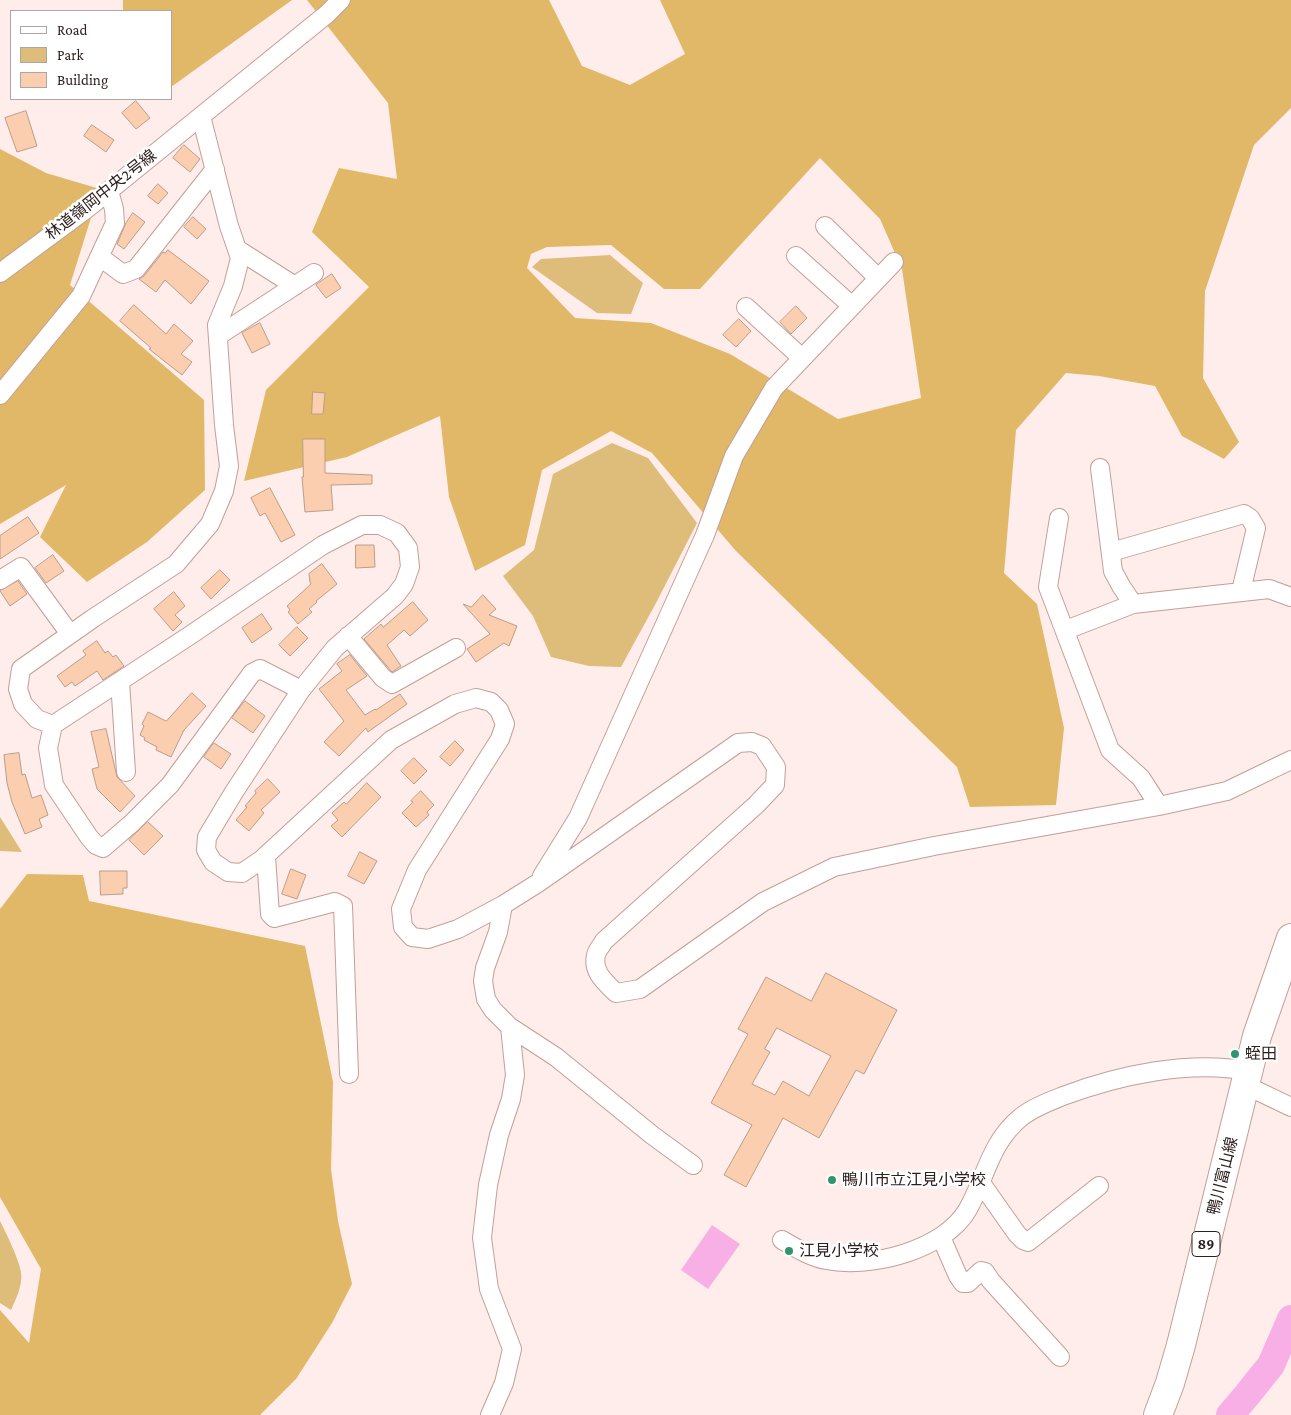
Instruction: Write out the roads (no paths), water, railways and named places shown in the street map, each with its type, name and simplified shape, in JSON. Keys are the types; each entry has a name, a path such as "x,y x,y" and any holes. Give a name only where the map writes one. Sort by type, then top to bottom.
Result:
{"main road":[{"name":"鴨川富山線","path":"1158,1415 1181,1345 1257,1036 1291,938"}],"street":[{"name":"林道嶺岡中央2号線","path":"0,273 109,190 327,14 341,0"},
{"path":"52,725 37,719 23,704 18,689 21,669 176,564 210,524 224,491 229,466 224,425 217,325 233,286 240,258 229,226 201,116"},
{"path":"100,257 123,274 136,269 215,169"},
{"path":"0,395 81,296 115,222 109,190"},
{"path":"825,226 878,278"},
{"path":"237,249 295,286"},
{"path":"796,256 852,306"},
{"path":"538,882 578,818 705,535 734,456 774,388 894,262"},
{"path":"218,336 314,273"},
{"path":"746,307 802,358"},
{"path":"1100,468 1113,571 1133,604"},
{"path":"1111,552 1244,514 1250,518 1256,528 1241,591"},
{"path":"1059,518 1048,587 1066,630 1110,750 1141,778 1159,806"},
{"path":"301,690 260,669 252,672 170,785 132,823 103,848 96,845 89,837 54,785 48,748 52,725 197,631 323,545 362,525 380,526 397,533 408,548 410,567 404,584 395,596 335,648 301,690 234,792 207,837 206,850 213,862 228,872 242,873 266,856 391,740 455,704 476,698 491,702 498,710 505,724 500,739 417,870 401,910 403,927 412,938 428,939 458,929 503,905 738,743 752,742 762,746 776,766 775,784 756,805 604,941 596,955 596,968 602,979 616,993 640,989 763,902 834,867 934,846 1159,806 1227,791 1291,760"},
{"path":"0,580 21,567 70,634"},
{"path":"1066,630 1133,604 1269,589 1291,597"},
{"path":"348,636 383,678 392,684 456,648"},
{"path":"120,681 126,772"},
{"path":"266,856 270,914 274,918 335,902 343,906 349,1074"},
{"path":"503,905 498,932 485,968 483,981 486,999 493,1010 510,1027 556,1057 652,1135 694,1165"},
{"path":"490,1415 504,1383 512,1349 489,1288 482,1238 488,1185 499,1135 511,1099 515,1075 510,1027"},
{"path":"782,1240 804,1253 840,1262 864,1263 896,1256 924,1246 951,1231 959,1222 981,1183 989,1161 1002,1136 1020,1118 1045,1103 1132,1076 1166,1070 1217,1068 1247,1078 1291,1107"},
{"path":"981,1183 1017,1234 1028,1242 1099,1186"},
{"path":"941,1237 951,1262 964,1283 968,1283 981,1270 985,1272 1060,1357"}],"waterway":[{"path":"1230,1415 1271,1365 1291,1319"}],"place":[{"name":"蛭田","path":"1235,1054"},
{"name":"鴨川市立江見小学校","path":"832,1180"},
{"name":"江見小学校","path":"789,1251"}]}
